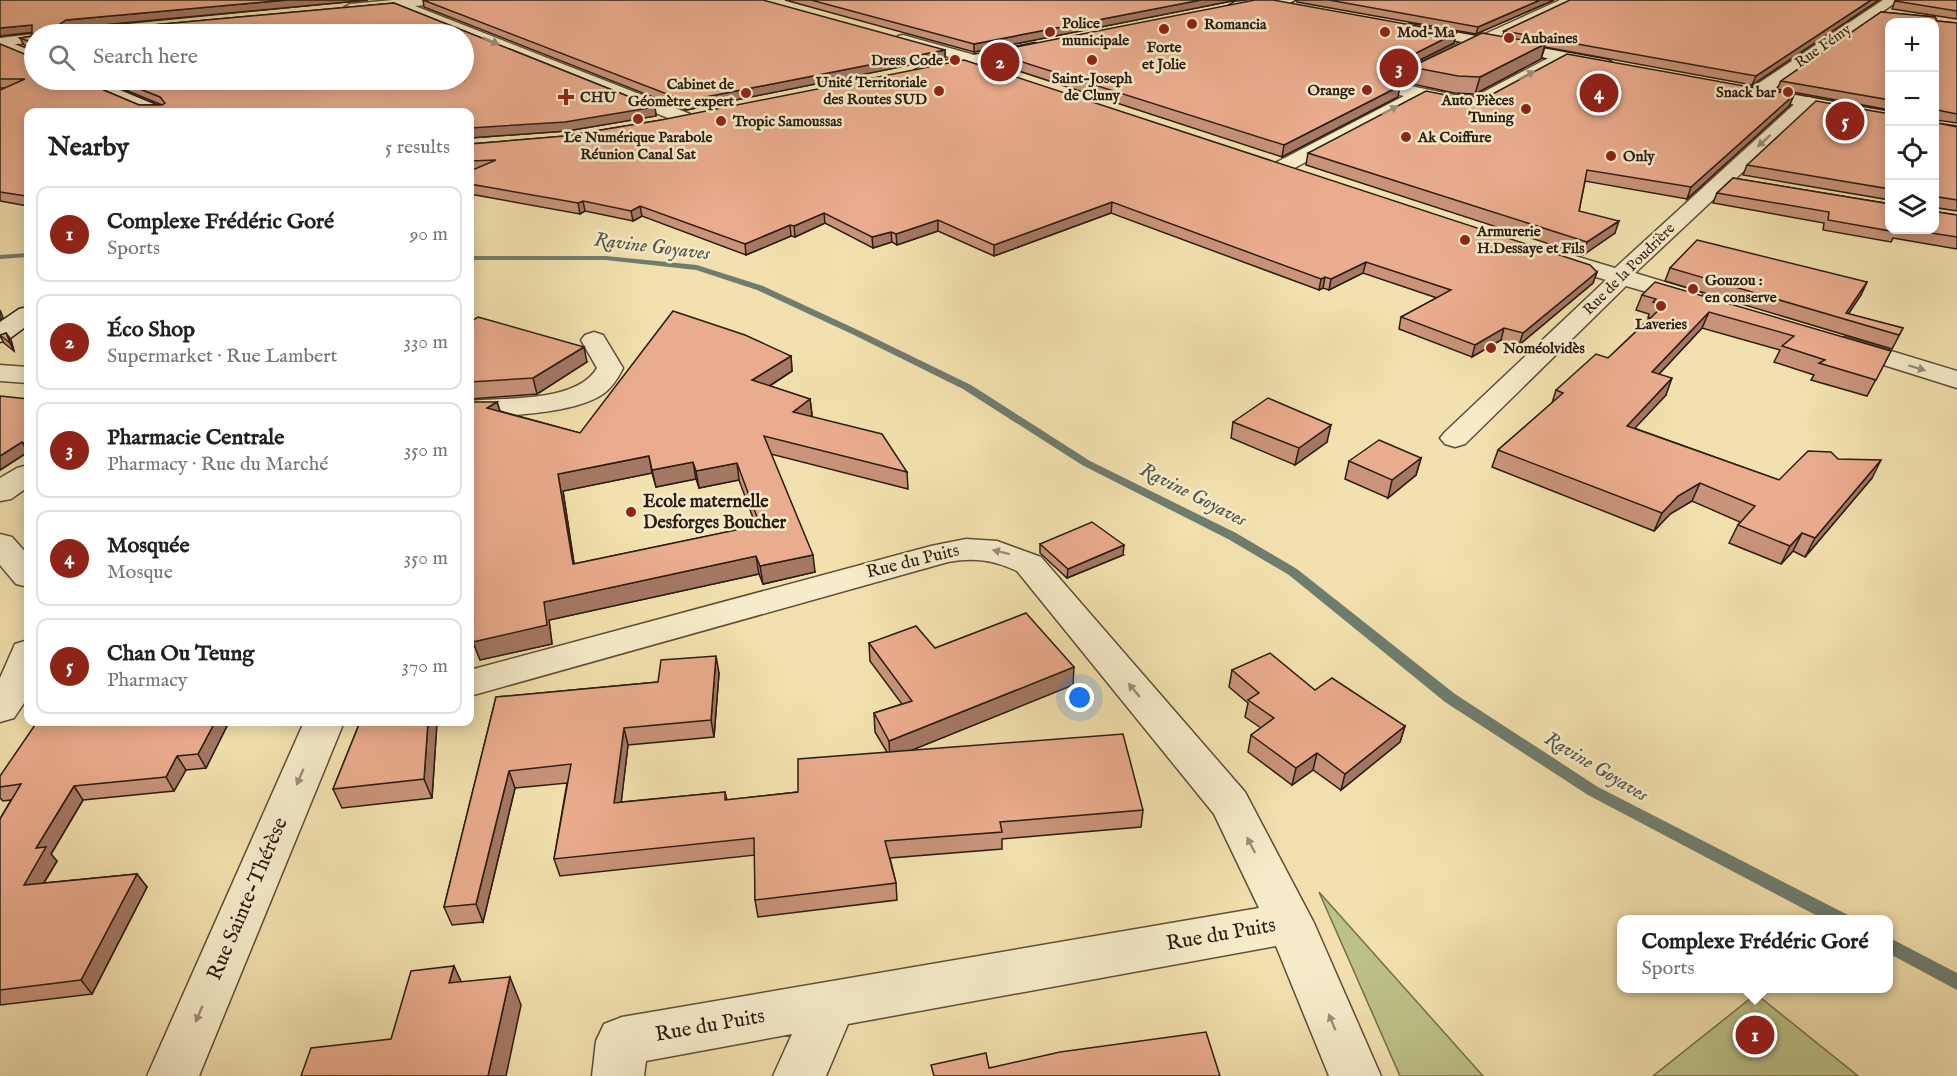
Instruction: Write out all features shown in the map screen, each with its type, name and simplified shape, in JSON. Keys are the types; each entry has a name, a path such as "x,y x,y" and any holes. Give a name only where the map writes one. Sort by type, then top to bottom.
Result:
{"street":[{"path":"339,9 393,2 435,0"},
{"path":"1563,56 1479,101 1454,100 1395,89 1390,83 1571,0"},
{"name":"Rue Fémy","path":"1756,93 1892,0"},
{"path":"1225,8 1259,1 1292,4"},
{"path":"393,2 450,24"},
{"path":"1872,12 1894,15"},
{"path":"1399,26 1619,67"},
{"path":"474,33 689,117 651,124"},
{"path":"885,34 969,60 999,73"},
{"path":"0,42 24,39"},
{"path":"0,42 24,53"},
{"path":"908,73 1054,43"},
{"path":"0,52 24,55"},
{"path":"1733,89 1885,116"},
{"path":"107,90 148,108"},
{"path":"1282,167 1420,94"},
{"name":"Rue de la Poudrière","path":"1455,438 1620,276 1807,102"},
{"path":"1261,159 1302,173"},
{"path":"1722,179 1744,183"},
{"path":"1536,250 1709,304"},
{"path":"0,321 24,313"},
{"path":"0,334 24,315"},
{"path":"1821,338 1957,380"},
{"path":"474,409 556,400 588,391 604,380 610,368 594,340"},
{"path":"0,373 24,375"},
{"path":"0,492 24,477"},
{"path":"0,544 24,571"},
{"name":"Rue du Puits","path":"474,682 943,553 965,548 987,548 1010,553 1029,564 1230,804 1290,923 1355,1076"},
{"path":"0,708 17,684 24,664"},
{"name":"Rue Sainte-Thérèse","path":"173,1076 323,726"},
{"name":"Rue du Puits","path":"618,1076 622,1041 1290,923"},
{"path":"799,1076 832,1004"}],"green space":[{"path":"1319,892 1483,1076 1400,1076"},
{"path":"1756,994 1858,1076 1653,1076"}],"building":[{"path":"0,0 287,0 66,20 60,24 0,28"},
{"path":"423,0 763,0 945,50 685,101"},
{"path":"811,0 1201,0 974,44"},
{"path":"1255,0 1273,0 1456,33 1384,69 1381,74 1383,78 1400,86 1284,145 991,52"},
{"path":"1329,0 1540,0 1478,27"},
{"path":"1570,0 1871,0 1756,76 1504,31"},
{"path":"1957,0 1957,11 1895,1"},
{"path":"394,3 447,24 163,24"},
{"path":"1881,12 1936,18 1885,18 1885,99 1781,81"},
{"path":"1939,21 1957,23 1957,114 1939,110"},
{"path":"1482,33 1545,44 1480,77 1458,76 1411,67"},
{"path":"474,35 655,107 565,122 474,128 474,108 24,108 24,196 0,192 0,90 24,79 24,90 104,90 139,105 162,105 165,103 160,97 142,90 474,90"},
{"path":"0,44 24,54 24,79 0,79"},
{"path":"1567,54 1794,95 1691,187 1587,170 1579,211 1619,221 1587,242 1308,153 1426,91 1456,97 1489,96"},
{"path":"964,60 1590,265 1597,272 1523,333 1504,328 1475,345 1401,317 1451,290 1366,262 1331,279 1325,277 1321,279 1112,202 994,245 938,220 896,234 891,232 872,237 824,213 745,244 640,206 631,211 583,201 578,203 474,185 474,169 496,160 474,161 474,144 565,136 661,120"},
{"path":"1816,101 1885,113 1885,188 1747,165"},
{"path":"1939,123 1957,127 1957,200 1939,197"},
{"path":"1733,178 1885,203 1885,230 1828,220 1829,212 1717,193"},
{"path":"1939,212 1957,215 1957,237 1938,234"},
{"path":"1697,240 1867,282 1846,313 1903,328 1899,335 1670,268"},
{"path":"1655,282 1891,351 1876,380 1819,363 1825,360 1782,346 1794,336 1709,312 1652,372 1672,378 1627,426 1779,480 1808,451 1831,452 1838,459 1881,460 1815,538 1802,533 1790,546 1738,525 1755,506 1700,483 1678,496 1662,513 1498,450 1563,393 1556,390 1596,354 1608,358 1664,305 1653,302 1656,299 1642,295"},
{"path":"673,311 745,335 791,356 752,380 810,399 793,412 882,434 907,472 764,436 813,555 760,566 756,556 544,602 547,625 474,642 474,402 497,402 487,408 580,433","holes":["649,456 652,470 693,462 696,471 737,463 760,525 573,564 558,474"]},
{"path":"478,317 584,347 533,378 474,382 474,320"},
{"path":"6,333 10,343 0,335"},
{"path":"0,396 24,399 24,443 22,442 0,456"},
{"path":"1268,398 1331,425 1299,448 1233,422"},
{"path":"1379,440 1421,458 1392,480 1349,461"},
{"path":"1092,522 1124,545 1068,569 1040,544"},
{"path":"1026,613 1074,667 889,741 874,713 912,701 869,643 916,626 935,648"},
{"path":"1270,653 1315,690 1332,678 1405,726 1345,774 1317,753 1296,768 1251,735 1274,718 1248,700 1259,693 1232,670"},
{"path":"716,656 711,720 624,728 614,803 725,792 725,800 798,792 798,759 1123,734 1143,810 1000,822 1002,832 885,841 896,883 755,900 754,838 554,859 571,764 509,771 476,904 444,907 496,697 658,682 661,660"},
{"path":"34,726 213,726 198,754 177,756 166,777 74,786 36,848 46,847 24,885 137,874 81,980 0,990 0,819 21,784 0,787 0,776"},
{"path":"358,726 428,726 424,779 333,789"},
{"path":"454,966 449,983 510,977 488,1076 301,1076 311,1048 391,1039 411,971"},
{"path":"1206,1032 1220,1076 934,1076 931,1065 986,1053 989,1068 1060,1052"}],"waterway":[{"name":"Ravine Goyaves","path":"0,257 24,255"},
{"name":"Ravine Goyaves","path":"474,258 606,258 697,268 760,288 857,333 967,387 1086,463 1232,536 1293,572 1450,698 1593,791 1832,915"},
{"name":"Ravine Goyaves","path":"1893,947 1957,982"}],"place":[{"name":"Romancia","path":"1192,24"},
{"name":"Forte et Jolie","path":"1164,29"},
{"name":"Police municipale","path":"1050,32"},
{"name":"Mod-Ma","path":"1385,32"},
{"name":"Aubaines","path":"1509,38"},
{"name":"Dress Code","path":"955,60"},
{"name":"Saint-Joseph de Cluny","path":"1092,60"},
{"name":"Éco Shop","path":"1000,62"},
{"name":"Pharmacie Centrale","path":"1399,68"},
{"name":"Orange","path":"1367,90"},
{"name":"Unité Territoriale des Routes SUD","path":"939,91"},
{"name":"Snack bar","path":"1788,92"},
{"name":"Cabinet de Géomètre expert","path":"746,93"},
{"name":"Mosquée","path":"1599,93"},
{"name":"CHU","path":"566,97"},
{"name":"Auto Pièces Tuning","path":"1526,109"},
{"name":"Le Numérique Parabole Réunion Canal Sat","path":"638,119"},
{"name":"Tropic Samoussas","path":"721,121"},
{"name":"Chan Ou Teung","path":"1845,121"},
{"name":"Ak Coiffure","path":"1406,137"},
{"name":"Only","path":"1611,156"},
{"name":"Armurerie H.Dessaye et Fils","path":"1465,240"},
{"name":"Gouzou : en conserve","path":"1693,289"},
{"name":"Laveries","path":"1661,306"},
{"name":"Noméolvidès","path":"1491,348"},
{"name":"Ecole maternelle Desforges Boucher","path":"631,512"},
{"name":"Complexe Frédéric Goré","path":"1755,1035"}]}
